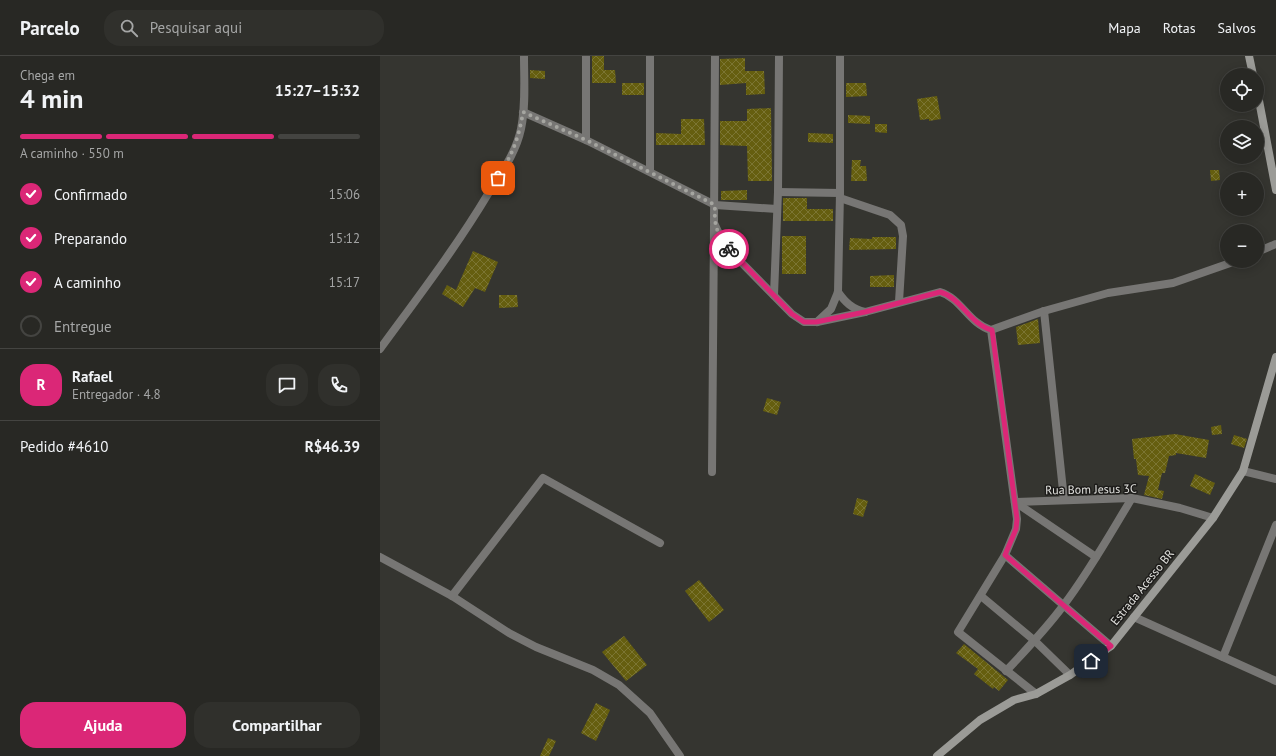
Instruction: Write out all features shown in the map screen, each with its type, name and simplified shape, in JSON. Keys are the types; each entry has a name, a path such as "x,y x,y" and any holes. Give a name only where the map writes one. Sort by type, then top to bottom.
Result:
{"street":[{"path":"380,349 464,234 510,158 521,129 523,112 524,56"},
{"path":"586,56 586,140"},
{"path":"650,56 650,171"},
{"path":"712,472 715,56"},
{"path":"774,295 778,192 779,56"},
{"path":"816,322 831,309 838,292 840,56"},
{"path":"1248,56 1251,68"},
{"path":"523,112 586,140 715,205 777,208"},
{"path":"1261,112 1276,190"},
{"path":"778,192 840,196 890,215 900,225 902,236 899,302"},
{"path":"714,223 720,236 735,256 792,314 804,322 816,322 865,312 935,292 950,295 976,323 992,330 1044,310 1108,294 1173,282 1220,266"},
{"path":"1264,249 1276,244"},
{"path":"838,292 849,306 856,310 865,312"},
{"path":"1044,310 1064,500"},
{"path":"992,330 1015,502 1017,519 1016,529 1005,555 958,632 1036,694"},
{"name":"Estrada Acesso BR","path":"937,756 980,720 1014,700 1036,694 1070,675 1111,646 1213,518 1243,471 1276,357"},
{"path":"1243,471 1276,479"},
{"path":"452,596 543,478 660,543"},
{"path":"1006,671 1035,641 1063,606 1096,557 1132,498"},
{"name":"Rua Bom Jesus 3C","path":"1015,502 1132,498 1180,508 1213,518"},
{"path":"1015,502 1096,557"},
{"path":"1223,657 1276,525"},
{"path":"1005,555 1111,646"},
{"path":"380,557 452,596 509,634 536,647 593,670 619,684 650,713 680,756"},
{"path":"981,596 1035,641 1070,675"},
{"path":"1134,617 1276,681"}],"building":[{"path":"592,56 604,56 604,70 615,70 616,83 592,83"},
{"path":"745,58 745,71 764,71 765,94 746,95 746,83 720,85 720,59"},
{"path":"530,70 545,71 545,79 530,78"},
{"path":"622,83 644,83 644,95 622,95"},
{"path":"846,83 866,83 867,96 846,97"},
{"path":"937,96 941,119 929,121 929,119 920,120 917,99"},
{"path":"771,108 772,181 748,181 747,146 720,145 720,121 747,121 747,109"},
{"path":"848,115 870,116 870,124 848,123"},
{"path":"681,119 704,119 705,145 656,145 656,133 681,134"},
{"path":"875,124 887,124 887,133 875,132"},
{"path":"808,133 833,134 833,143 808,142"},
{"path":"852,160 861,160 860,166 866,166 867,181 851,181"},
{"path":"1210,170 1219,170 1220,180 1211,181"},
{"path":"747,190 747,200 721,200 721,191"},
{"path":"783,198 807,198 807,209 833,209 833,221 783,221"},
{"path":"782,236 806,236 806,274 782,274"},
{"path":"872,237 896,237 896,249 849,250 850,238 872,239"},
{"path":"473,251 498,262 485,292 475,288 463,307 442,294 447,285 456,290"},
{"path":"894,275 894,287 870,287 870,276"},
{"path":"499,295 517,295 518,307 499,308"},
{"path":"1038,319 1040,343 1018,345 1016,327"},
{"path":"767,398 781,402 777,415 763,411"},
{"path":"1221,425 1222,434 1212,435 1211,427"},
{"path":"1175,434 1209,440 1206,458 1176,453 1176,455 1169,456 1165,473 1162,473 1158,490 1164,491 1162,499 1144,495 1149,476 1138,475 1136,459 1134,459 1132,439"},
{"path":"1234,435 1247,439 1244,448 1231,444"},
{"path":"1195,474 1215,483 1210,495 1190,486"},
{"path":"857,498 868,501 863,517 853,514"},
{"path":"699,580 724,610 709,622 685,591"},
{"path":"624,636 647,665 626,681 602,652"},
{"path":"964,644 1008,680 999,691 994,687 993,689 974,674 978,669 956,653"},
{"path":"596,703 610,710 596,741 581,733"},
{"path":"548,738 556,741 549,756 540,756"}],"way so far":[{"path":"498,178 510,158 516,144 521,129 523,112 586,140 715,205 714,223 720,236 729,249"}],"route":[{"path":"729,249 792,314 804,322 816,322 865,312 935,292 940,292 950,295 980,326 992,330 1017,519 1016,529 1005,555 1111,646 1091,661"}]}
